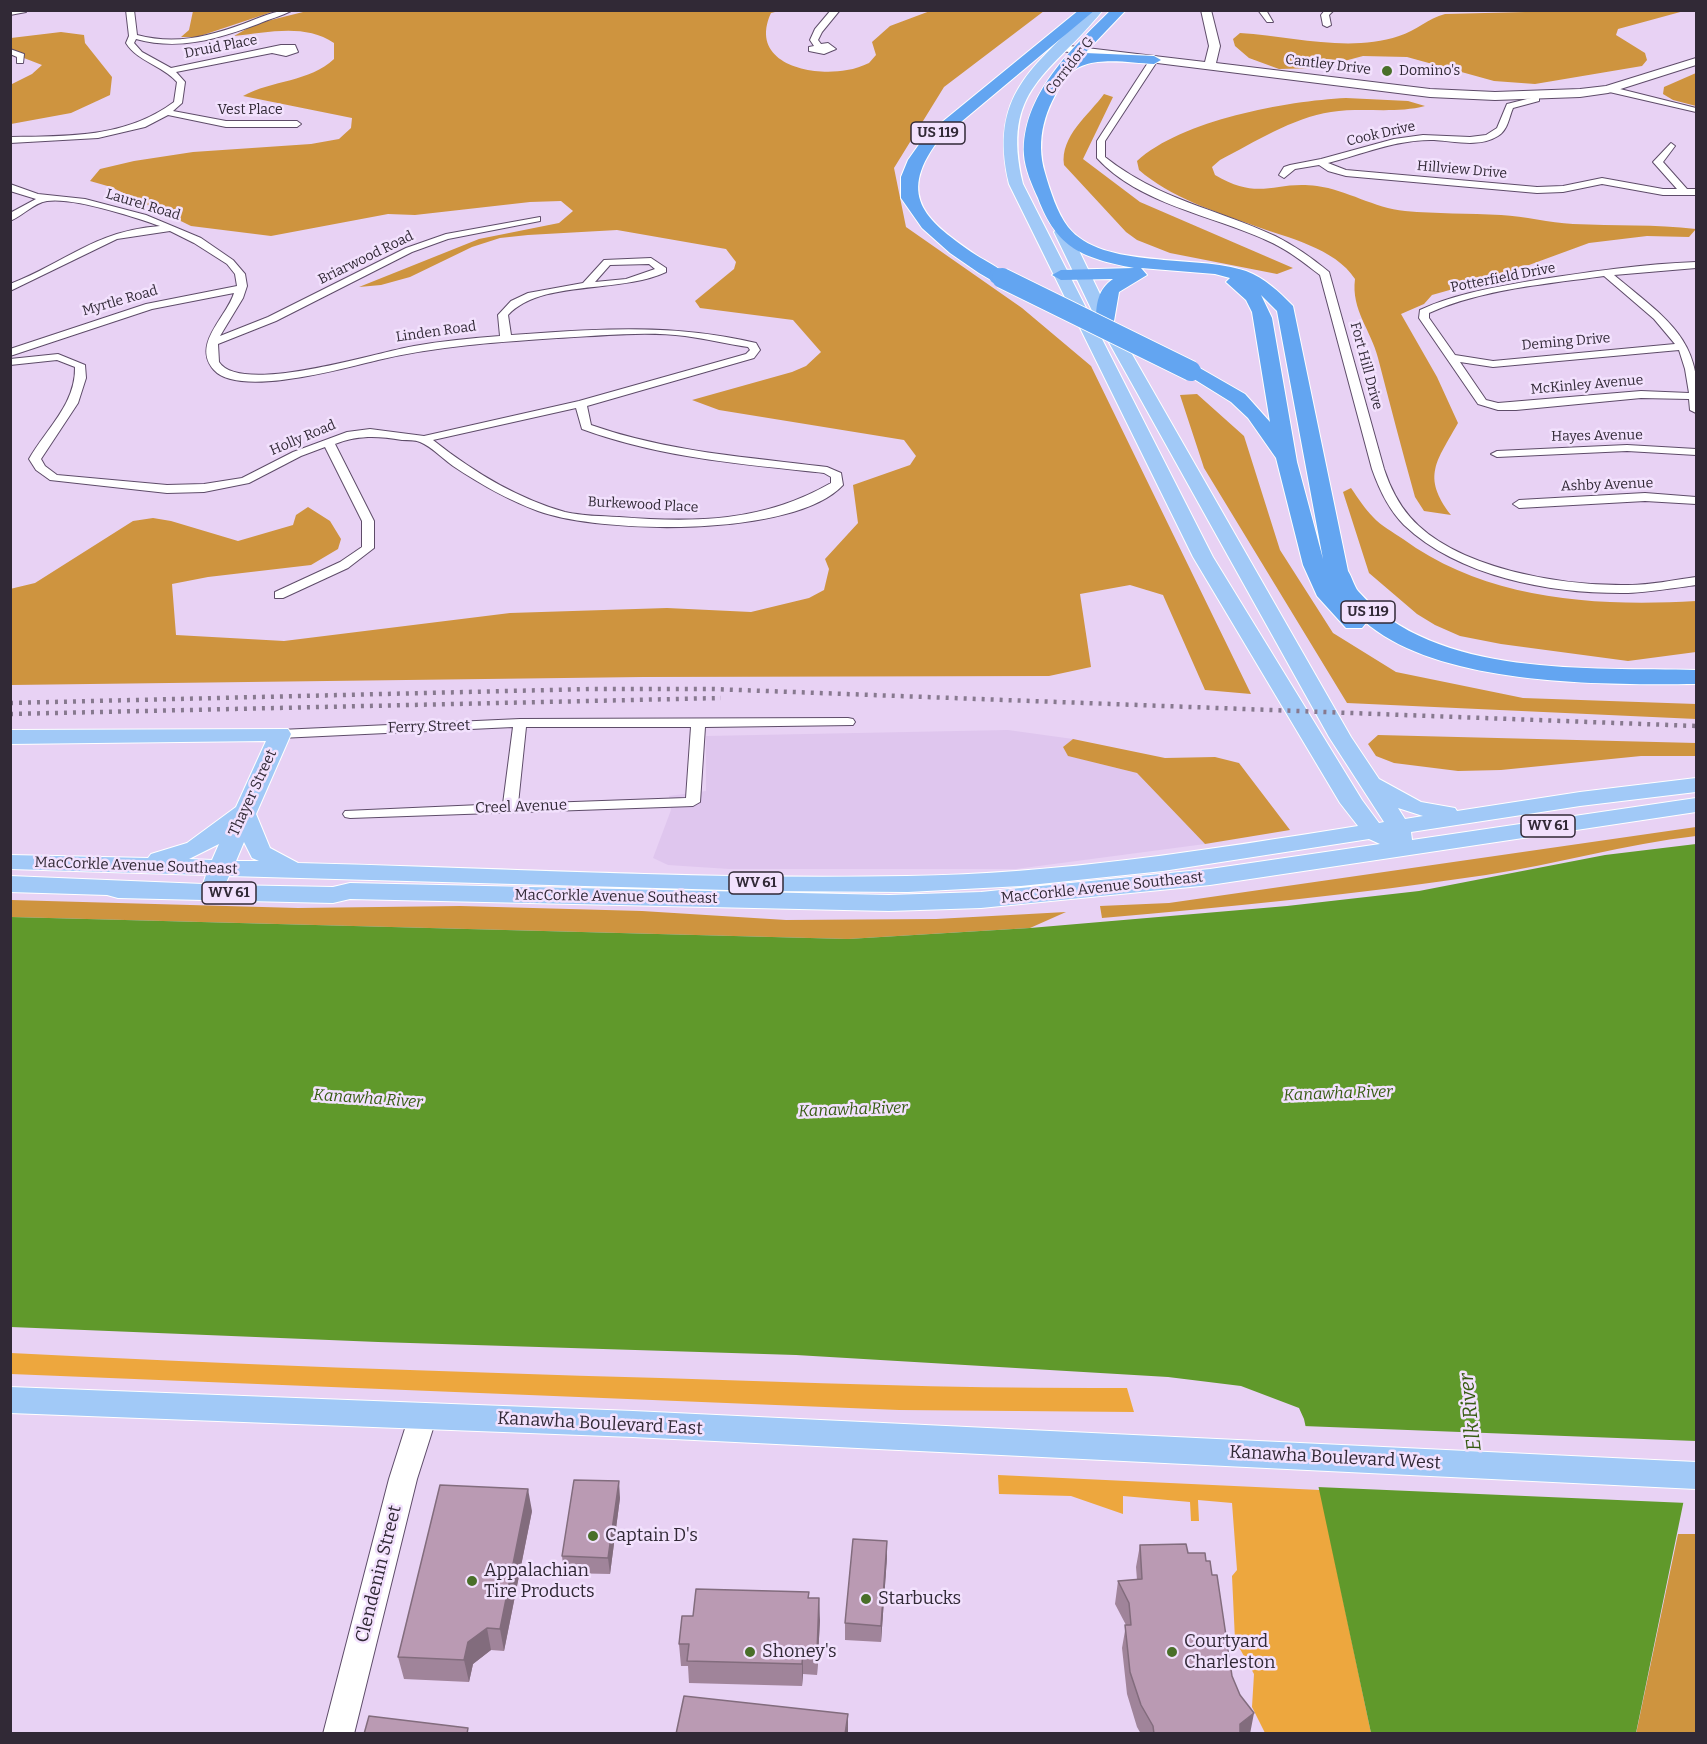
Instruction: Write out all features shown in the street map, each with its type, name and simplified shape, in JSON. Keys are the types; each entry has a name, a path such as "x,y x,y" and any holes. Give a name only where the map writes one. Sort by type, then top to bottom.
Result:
{"highway":[{"name":"US 119","path":"1088,10 931,139 912,166 907,187 915,207 928,225 966,257 997,276 1191,371 1238,398 1255,414 1287,462 1314,565 1328,596 1355,624 1376,637 1425,661 1493,679 1556,687 1691,683"},
{"name":"Corridor G","path":"1062,232 1036,173 1032,139 1037,115 1050,89 1091,39 1119,10"},
{"path":"1091,39 1099,47 1109,51 1154,60"},
{"path":"1066,69 1088,57 1154,60"},
{"name":"US 119","path":"1062,232 1106,257 1138,263 1183,264 1236,272 1262,284 1286,310 1337,571 1348,594 1370,614 1423,647 1480,664 1691,683"},
{"path":"1082,274 1160,267 1215,268"},
{"path":"1061,275 1183,271 1236,282 1258,300 1287,462"},
{"path":"1105,321 1105,298 1112,288 1126,279 1154,272"}],"main road":[{"path":"1097,10 1023,91 1011,119 1009,153 1016,184 1203,556 1341,784 1374,832"},
{"path":"1062,232 1105,321 1400,839"},
{"name":"Ferry Street","path":"10,737 280,734"},
{"name":"Thayer Street","path":"216,877 280,734"},
{"path":"1368,781 1415,808 1432,812 1482,814"},
{"path":"1292,845 1334,825 1342,815 1344,804 1341,784"},
{"name":"WV 61","path":"1400,839 1482,814 1696,785"},
{"name":"WV 61","path":"1374,832 1400,839 1696,805"},
{"path":"111,876 204,846 244,812 260,853 311,871"},
{"name":"MacCorkle Avenue Southeast","path":"10,862 111,876 122,884 311,871 908,884 1021,878 1163,864 1374,832"},
{"name":"MacCorkle Avenue Southeast","path":"111,876 118,890 321,895 350,891 878,902 981,900 1210,878 1400,839"},
{"name":"MacCorkle Avenue Southeast","path":"10,884 111,876"},
{"name":"MacCorkle Avenue Southeast","path":"216,877 331,886 350,891"},
{"name":"Kanawha Boulevard East","path":"10,1400 423,1416 1190,1451"},
{"name":"Kanawha Boulevard West","path":"1190,1451 1696,1476"}],"street":[{"path":"10,140 53,139 110,132 141,125 168,112 178,103 181,82 173,70 133,50 130,43 133,36 130,10"},
{"path":"133,36 151,42 183,44 216,36 289,10"},
{"path":"818,46 814,40 818,31 836,10"},
{"path":"1206,10 1213,36 1214,53 1208,66"},
{"path":"1262,10 1270,20"},
{"path":"1327,25 1325,15 1330,10"},
{"name":"Cantley Drive","path":"1061,48 1430,93 1533,95 1580,93 1608,88 1696,62"},
{"name":"Druid Place","path":"173,70 274,50"},
{"path":"10,51 21,56 20,61"},
{"name":"Fort Hill Drive","path":"1154,60 1101,141 1101,158 1114,171 1139,185 1274,239 1300,253 1325,274 1380,477 1396,508 1413,526 1463,557 1523,577 1572,586 1606,588 1696,582"},
{"path":"1608,88 1696,110"},
{"name":"Cook Drive","path":"1284,175 1291,167 1321,162 1401,141 1422,138 1467,139 1495,135 1501,130 1510,106 1536,99 1533,95"},
{"name":"Vest Place","path":"168,112 225,124 297,124"},
{"path":"1671,146 1658,162 1684,192 1696,192"},
{"name":"Hillview Drive","path":"1321,162 1346,173 1538,190 1563,189 1602,181 1663,192 1684,192"},
{"name":"Laurel Road","path":"10,187 22,193 47,199 84,202 174,229 203,242 237,268 242,280 241,289"},
{"path":"21,210 22,193"},
{"path":"10,218 21,210 47,199"},
{"path":"121,235 141,218"},
{"name":"Briarwood Road","path":"213,342 272,319 409,250 446,237 537,219"},
{"path":"10,288 32,281 105,240 121,235 174,229"},
{"path":"506,338 503,315 513,303 538,294 638,278 662,270 651,261 608,262 586,286"},
{"name":"Potterfield Drive","path":"1482,402 1424,318 1424,312 1429,308 1505,289 1665,265 1696,265"},
{"path":"1607,274 1668,328 1683,346 1691,372 1696,410"},
{"path":"213,342 221,323 240,298 241,289"},
{"name":"Myrtle Road","path":"10,353 150,306 241,289"},
{"name":"Linden Road","path":"213,342 210,354 216,366 224,374 252,378 303,372 414,349 506,338 645,332 684,333 752,345"},
{"name":"Holly Road","path":"10,362 58,357 80,365 82,378 74,402 41,445 35,459 40,468 54,478 142,487 204,488 245,481 328,441 370,432 424,439 581,404 750,356 755,350 752,345"},
{"name":"Deming Drive","path":"1452,358 1493,364 1683,346"},
{"name":"McKinley Avenue","path":"1482,402 1503,407 1639,395 1695,396"},
{"name":"Burkewood Place","path":"424,439 473,474 508,493 564,515 691,524 735,521 820,496 837,484 837,475 827,470 705,456 621,441 586,428 581,404"},
{"path":"279,595 344,565 368,548 368,521 328,441"},
{"name":"Hayes Avenue","path":"1497,454 1627,448 1696,452"},
{"name":"Ashby Avenue","path":"1518,504 1645,497 1696,501"},
{"name":"Ferry Street","path":"280,734 520,723 848,722"},
{"path":"510,808 520,723"},
{"name":"Creel Avenue","path":"350,814 693,802 699,724"},
{"name":"Clendenin Street","path":"338,1734 403,1479 423,1416"}],"shaded area":[{"path":"193,11 275,11 197,37 181,37 189,30"},
{"path":"307,11 779,11 771,13 766,30 768,44 775,55 786,63 801,68 832,72 853,69 869,63 876,55 872,42 890,26 930,11 1044,11 944,87 894,168 906,227 1022,308 1091,366 1251,694 1205,690 1163,595 1130,585 1080,594 1091,667 1049,676 643,677 11,685 10,589 35,583 133,521 153,518 171,521 238,541 293,525 296,515 308,507 330,521 341,539 338,549 311,565 208,577 172,584 176,635 284,641 510,613 667,608 751,612 809,598 824,590 829,569 825,559 858,523 853,485 910,465 916,456 904,440 719,410 692,400 792,372 806,366 821,352 793,320 700,308 695,301 734,269 736,262 726,249 617,230 528,235 500,238 472,247 410,277 381,285 359,287 479,239 559,223 573,211 561,201 530,202 415,215 388,214 271,236 191,226 111,187 90,181 100,169 134,161 193,152 311,144 339,139 351,128 352,118 243,96 302,77 324,67 334,59 334,43 310,33 285,31 234,36 255,24"},
{"path":"1684,11 1618,29 1616,35 1645,53 1647,60 1642,66 1535,84 1494,81 1407,57 1363,56 1318,68 1279,69 1249,58 1235,46 1233,39 1240,33 1320,42 1360,43 1399,36 1445,14"},
{"path":"61,32 84,35 85,43 112,77 110,95 71,113 11,124 10,85 32,74 42,65 11,53 11,38"},
{"path":"1696,73 1696,106 1673,100 1663,94 1664,87"},
{"path":"1104,94 1113,97 1083,159 1140,202 1293,268 1277,274 1170,253 1137,240 1126,232 1064,165 1066,145 1071,135"},
{"path":"1346,98 1408,101 1425,106 1402,110 1343,111 1316,115 1274,132 1220,160 1212,167 1215,175 1231,183 1256,189 1302,185 1328,188 1405,211 1489,214 1573,224 1696,229 1689,237 1647,236 1589,243 1499,276 1432,295 1424,304 1401,314 1437,377 1458,423 1439,459 1434,479 1436,490 1451,515 1424,511 1415,497 1378,358 1356,300 1355,279 1346,268 1336,259 1310,245 1179,196 1151,180 1139,170 1137,161 1156,147 1180,134 1207,124 1265,108"},
{"path":"1197,394 1244,436 1280,550 1333,633 1396,672 1523,698 1696,704 1696,719 1347,703 1204,468 1180,395"},
{"path":"1351,488 1367,511 1383,526 1435,559 1470,575 1506,587 1582,600 1658,603 1696,601 1696,652 1628,661 1501,644 1460,636 1435,625 1417,614 1369,573 1343,492"},
{"path":"1008,730 1073,739 1063,747 1069,756 1137,773 1205,844 1016,869 729,869 668,865 653,858 671,810 669,796 706,791 706,736"},
{"path":"1378,735 1696,743 1696,756 1641,756 1501,770 1458,771 1394,763 1376,756 1368,744"},
{"path":"1073,739 1165,758 1215,757 1239,763 1290,830 1205,844 1137,773 1068,756 1063,747"},
{"path":"1696,827 1696,836 1643,844 1486,875 1391,888 1247,905 1102,918 1100,906 1169,903"},
{"path":"11,900 298,908 460,906 642,911 786,920 936,919 1066,912 1030,928 848,939 11,917"},
{"path":"11,1353 498,1373 1011,1388 1127,1388 1134,1412 899,1410 11,1374"},
{"path":"998,1475 1320,1490 1371,1733 1265,1733 1252,1707 1254,1674 1235,1640 1232,1576 1237,1570 1232,1503 1198,1500 1199,1521 1191,1521 1190,1502 1123,1496 1123,1514 1071,1496 999,1494"},
{"path":"1678,1534 1696,1534 1696,1733 1636,1734"}],"water":[{"path":"1696,844 1696,1441 1636,1733 1371,1733 1304,1419 1299,1408 1241,1386 1168,1377 796,1355 378,1342 11,1327 11,917 848,939 1030,928 1287,906 1419,891 1605,855"}],"pier":[{"path":"1303,1426 1696,1441 1696,1456 1687,1503 1317,1487"}],"building":[{"name":"Captain D's","path":"574,1480 619,1481 608,1558 562,1556"},
{"name":"Appalachian Tire Products","path":"440,1485 528,1489 500,1629 487,1628 468,1642 464,1660 398,1657"},
{"name":"Starbucks","path":"853,1539 887,1541 881,1626 845,1623"},
{"name":"Courtyard Charleston","path":"1186,1544 1188,1553 1205,1553 1206,1561 1210,1561 1212,1575 1217,1575 1232,1676 1240,1695 1254,1713 1240,1724 1240,1734 1154,1734 1153,1726 1141,1705 1130,1672 1125,1625 1131,1625 1129,1603 1118,1581 1142,1579 1140,1545"},
{"name":"Shoney's","path":"696,1589 809,1592 808,1598 819,1598 817,1653 803,1652 802,1664 687,1661 689,1644 679,1644 682,1616 693,1616"},
{"path":"684,1696 848,1714 845,1734 676,1734"},
{"path":"369,1716 468,1728 467,1734 364,1734"}],"railway":[{"path":"10,703 591,689 713,689 1696,726"},
{"path":"10,714 721,698"}],"place":[{"name":"Domino's","path":"1387,71"},
{"name":"Captain D's","path":"593,1536"},
{"name":"Appalachian Tire Products","path":"472,1581"},
{"name":"Starbucks","path":"866,1599"},
{"name":"Shoney's","path":"750,1652"},
{"name":"Courtyard Charleston","path":"1172,1652"}],"water label":[{"name":"Kanawha River","path":"1338,1094"},
{"name":"Kanawha River","path":"368,1099"},
{"name":"Kanawha River","path":"853,1110"},
{"name":"Elk River","path":"1471,1412"}]}
